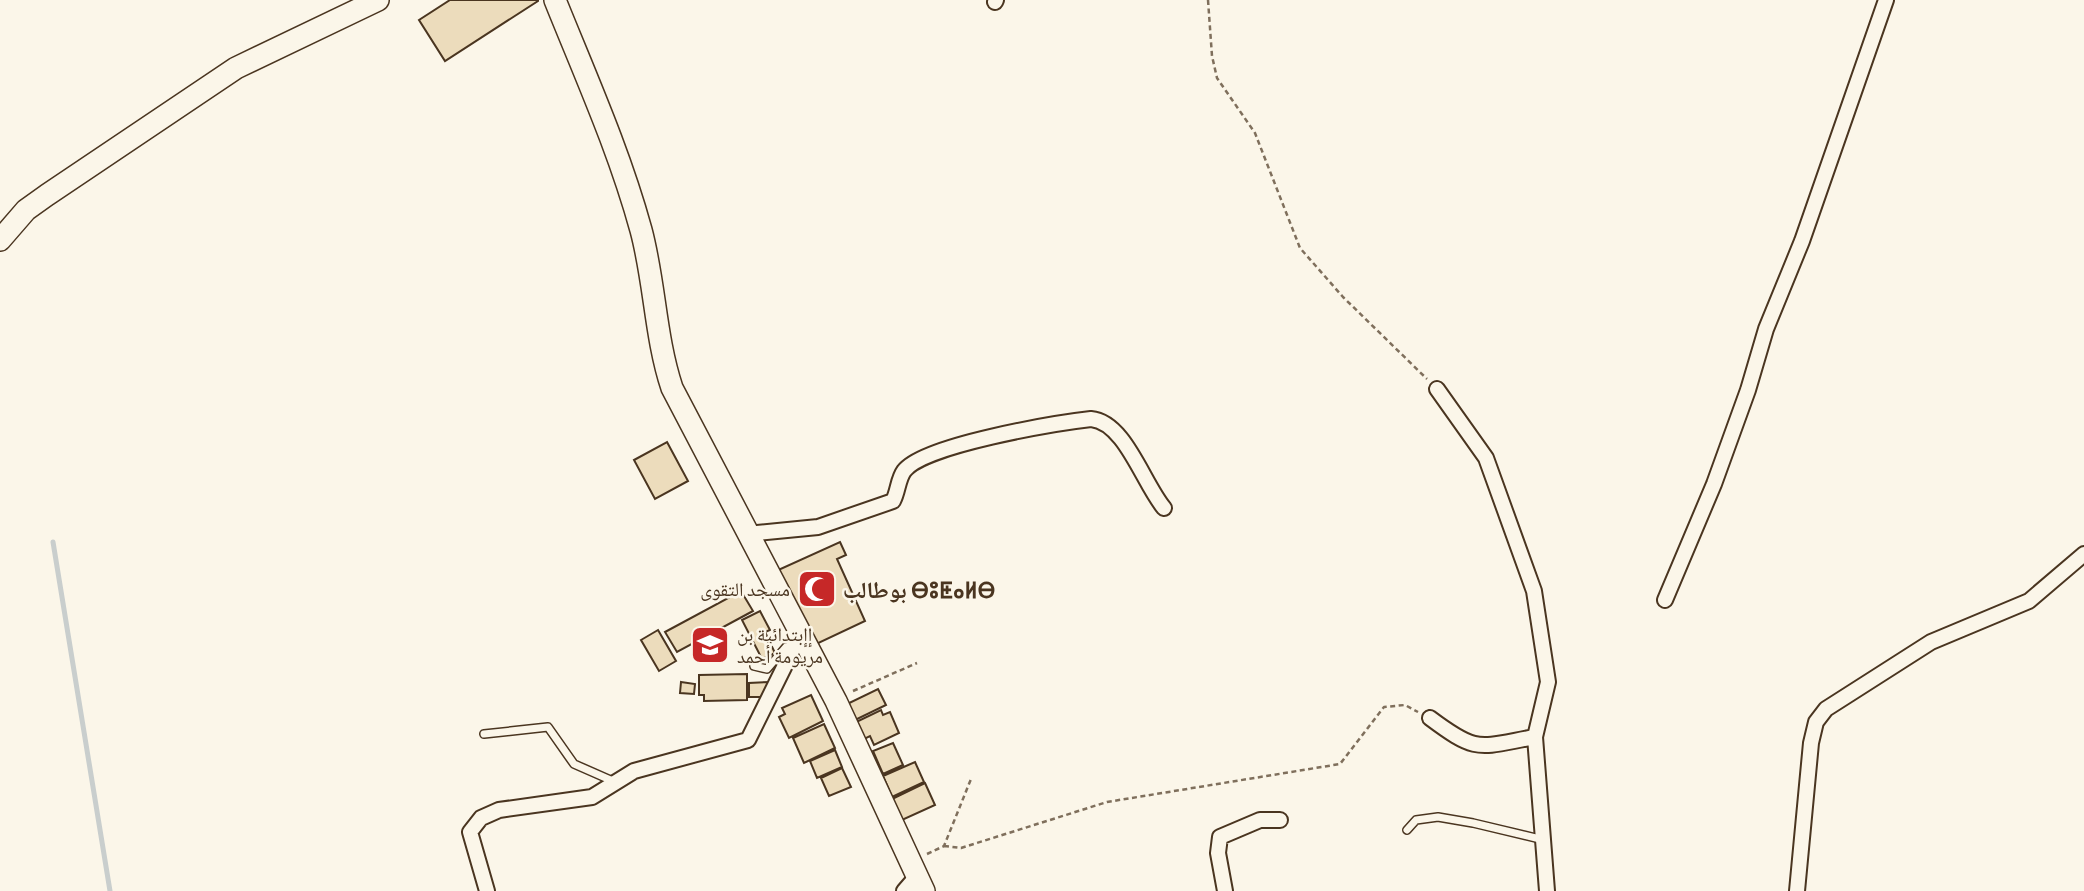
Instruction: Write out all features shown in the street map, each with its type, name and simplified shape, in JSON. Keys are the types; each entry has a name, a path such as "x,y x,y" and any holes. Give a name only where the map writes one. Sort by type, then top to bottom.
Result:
{"street":[{"path":"0,240 26,210 236,68 378,0"},
{"path":"555,0 622,161 642,235 664,362 672,388 798,640 834,699 914,880"},
{"path":"1665,600 1714,484 1748,390 1766,329 1802,241 1886,0"},
{"path":"1437,389 1486,458 1527,565 1548,682 1535,737 1548,891"},
{"path":"747,534 818,527 893,501 904,471 913,462 952,447 1091,419 1104,422 1119,436 1150,492 1164,508"},
{"path":"1797,891 1811,743 1816,722 1826,709 1931,642 2029,601 2084,554"},
{"path":"486,891 470,832 481,818 499,810 592,797 616,782 656,764 748,740 798,640"},
{"path":"1430,718 1470,745 1485,746 1535,737"},
{"path":"1225,891 1218,853 1220,837 1260,820 1280,820"}],"lane":[{"path":"754,666 767,669 786,647 798,640"},
{"path":"484,734 548,727 574,764 616,782"},
{"path":"1407,830 1416,820 1438,817 1545,840"}],"path":[{"path":"1208,0 1212,56 1217,78 1255,133 1300,248 1343,298 1437,389"},
{"path":"834,699 917,663"},
{"path":"944,846 961,848 1107,802 1340,764 1384,707 1405,705 1430,718"},
{"path":"914,880 944,846 971,779"}],"building":[{"path":"450,0 538,1 445,61 419,20"},
{"path":"667,442 688,481 655,499 634,460"},
{"name":"مسجد التقوى","path":"840,542 846,555 837,559 865,621 810,647 776,571"},
{"path":"741,591 753,611 677,652 665,632"},
{"path":"760,611 770,630 765,632 775,653 762,659 742,620"},
{"path":"658,630 676,661 659,671 641,640"},
{"path":"747,674 747,700 704,701 704,695 699,695 699,675"},
{"path":"681,682 695,684 694,694 680,693"},
{"path":"769,682 762,697 749,697 749,683"},
{"path":"878,689 886,705 851,722 843,706"},
{"path":"811,695 823,721 789,738 779,717 785,714 782,708"},
{"path":"881,710 883,715 890,712 899,733 874,745 870,736 860,741 852,724"},
{"path":"824,724 835,748 804,763 793,738"},
{"path":"893,743 903,765 883,774 873,751"},
{"path":"835,750 842,767 817,778 810,761"},
{"path":"915,762 924,782 892,797 883,776"},
{"path":"842,768 851,787 829,796 821,778"},
{"path":"925,783 935,805 902,820 892,799"}],"waterway":[{"path":"53,542 110,891"}],"place":[{"name":"مسجد التقوى","path":"817,589"},
{"name":"إإبتدائية بن مريومة أحمد","path":"710,645"}],"district":[{"name":"بوطالب ⴱⵓⵟⴰⵍⴱ","path":"919,590"}]}
